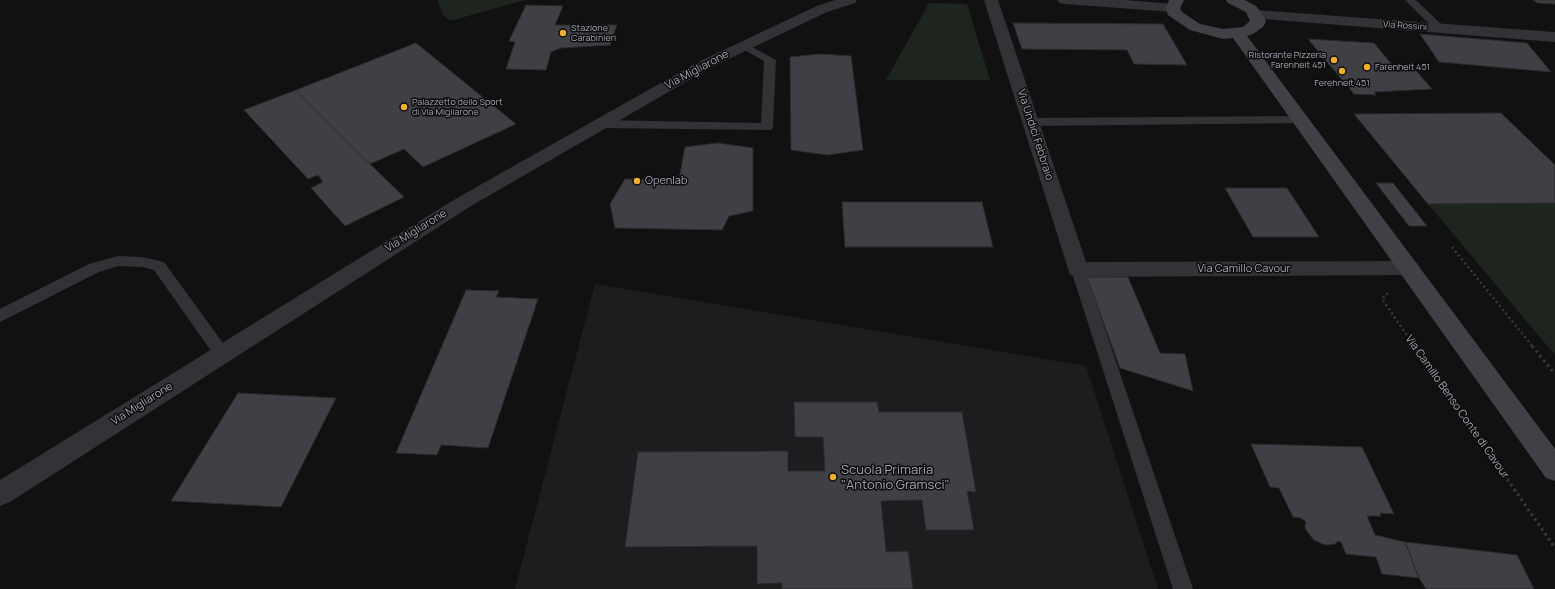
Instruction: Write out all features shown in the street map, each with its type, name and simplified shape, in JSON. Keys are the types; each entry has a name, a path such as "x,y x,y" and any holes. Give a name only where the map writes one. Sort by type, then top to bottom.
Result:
{"main road":[{"path":"1175,4 1176,15 1195,27 1223,34 1248,31 1255,27 1258,21 1256,15 1251,9 1233,0"},
{"path":"1237,33 1555,468"}],"street":[{"name":"Via Migliarone","path":"0,494 464,202 704,65 822,9 850,0"},
{"name":"Via Undici Febbraio","path":"991,0 1078,270"},
{"path":"1064,0 1175,4"},
{"name":"Via Rossini","path":"1256,15 1555,37"},
{"name":"Via Camillo Cavour","path":"1078,270 1409,268"}],"lane":[{"path":"1410,0 1440,29"},
{"path":"600,124 767,127 770,60 745,46"},
{"path":"1031,122 1301,120"},
{"path":"0,316 94,268 118,261 142,262 159,266 222,354"},
{"path":"1078,270 1183,589"}],"path":[{"path":"1452,247 1555,374"},
{"name":"Via Camillo Benso Conte di Cavour","path":"1409,268 1382,299 1555,548"}],"shaded area":[{"path":"437,0 525,0 450,21 443,15"},
{"path":"929,3 967,4 990,80 886,80"},
{"path":"1555,203 1555,355 1428,204"},
{"name":"Scuola Primaria \"Antonio Gramsci\"","path":"595,284 1086,366 1158,589 515,589"}],"building":[{"path":"1533,0 1555,0 1555,4 1537,3"},
{"name":"Stazione Carabinieri","path":"526,5 563,6 555,25 617,25 610,45 561,48 551,52 546,70 506,69 515,42 509,41"},
{"path":"1013,23 1163,24 1187,65 1134,64 1127,50 1022,49"},
{"path":"1420,34 1527,43 1551,72 1439,62"},
{"name":"Farenheit 451","path":"1308,39 1374,43 1394,67 1413,67 1432,89 1374,92 1376,95 1354,94"},
{"name":"Palazzetto dello Sport di Via Migliarone","path":"416,43 516,124 423,167 404,149 370,164 296,90"},
{"path":"820,54 851,56 863,150 827,155 791,150 790,57"},
{"path":"296,90 404,197 345,226 311,188 323,182 318,175 308,179 244,110"},
{"path":"1501,113 1555,165 1555,203 1428,204 1354,114"},
{"path":"718,143 753,148 753,211 729,216 722,230 615,228 610,204 625,179 679,180 685,147"},
{"path":"1376,183 1393,183 1427,226 1409,226"},
{"path":"1225,188 1287,188 1319,237 1253,237"},
{"path":"842,202 982,202 993,247 845,247"},
{"path":"1087,277 1128,277 1160,353 1185,354 1193,391 1120,368"},
{"path":"466,290 499,291 496,297 538,299 488,448 441,445 437,455 396,453"},
{"path":"238,393 336,398 281,507 171,501"},
{"path":"794,402 877,402 879,412 962,412 976,492 967,491 974,530 926,530 922,500 881,501 886,552 908,551 913,589 782,589 782,583 757,584 757,546 625,547 638,452 788,451 788,471 825,471 823,437 795,437"},
{"path":"1251,444 1362,447 1394,514 1380,513 1381,516 1367,516 1375,535 1405,542 1419,578 1382,574 1376,557 1346,554 1341,542 1338,541 1335,544 1325,545 1314,540 1306,530 1306,522 1301,518 1293,517 1279,488 1270,487"},
{"path":"1405,542 1517,555 1534,589 1426,589 1419,578"}],"place":[{"name":"Stazione Carabinieri","path":"563,33"},
{"name":"Ristorante Pizzeria Farenheit 451","path":"1334,60"},
{"name":"Farenheit 451","path":"1367,67"},
{"name":"Ferehneit 451","path":"1342,71"},
{"name":"Palazzetto dello Sport di Via Migliarone","path":"404,107"},
{"name":"Openlab","path":"637,181"},
{"name":"Scuola Primaria \"Antonio Gramsci\"","path":"833,477"}]}
